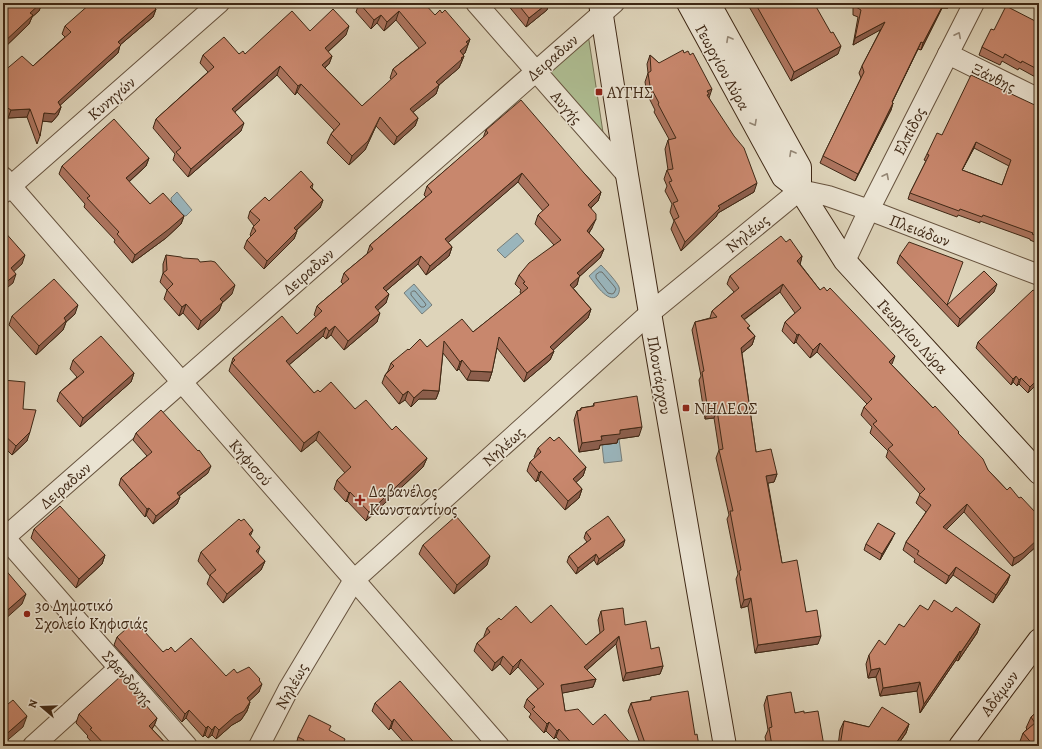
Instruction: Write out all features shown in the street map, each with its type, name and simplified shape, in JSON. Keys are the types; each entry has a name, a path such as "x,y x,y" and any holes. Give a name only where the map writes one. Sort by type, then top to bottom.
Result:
{"street":[{"name":"Κυνηγών","path":"6,185 220,3"},
{"name":"Αυγής","path":"476,3 627,175"},
{"name":"Γεωργίου Λύρα","path":"688,3 783,177 800,190 845,261 1039,473"},
{"name":"Γεωργίου Λύρα","path":"709,3 800,167 800,190"},
{"name":"Ελπίδος","path":"845,261 868,210 974,3"},
{"name":"Δειραδων","path":"4,538 536,71 605,6"},
{"name":"Πλουτάρχου","path":"605,6 627,175 725,746"},
{"name":"Ξάνθης","path":"948,54 1039,99"},
{"name":"Κηφισού","path":"6,185 182,382 499,746"},
{"name":"Πλειάδων","path":"800,190 828,196 868,210 1039,274"},
{"name":"Νηλέως","path":"259,746 288,690 354,580 650,313 800,190"},
{"name":"Σφενδόνης","path":"4,538 187,746"},
{"name":"Αδάμων","path":"960,746 1039,640"},
{"path":"34,746 119,668"}],"green space":[{"path":"588,34 604,139 539,72"}],"water":[{"path":"177,192 192,210 186,216 180,213 172,204 171,198"},
{"path":"517,233 524,241 505,258 497,250"},
{"path":"601,265 619,287 617,296 613,298 606,295 589,276"},
{"path":"414,284 432,305 422,314 404,293"},
{"path":"617,439 619,439 622,461 604,463 602,445 617,443"}],"building":[{"path":"6,3 41,3 30,13 33,15 3,43 3,21 5,22"},
{"path":"91,3 154,3 152,5 156,9 118,42 121,45 58,102 61,107 55,114 44,113 40,136 30,109 11,110 6,107 3,99 3,72 22,56 33,66 71,32 65,26"},
{"path":"359,3 424,3 435,15 440,10 442,13 445,10 470,39 466,42 468,44 460,51 464,56 461,58 462,59 436,82 439,85 410,109 418,118 397,137 380,117 368,141 352,156 331,134 340,124 301,84 298,86 280,66 232,109 244,123 191,169 176,152 181,148 156,119 214,67 203,55 224,37 239,54 243,51 245,54 292,11 310,31 333,9 349,26 325,48 332,56 322,65 362,106 397,74 393,69 426,43 399,11 387,22 381,15 374,20"},
{"path":"517,3 548,3 529,18"},
{"path":"755,3 814,3 831,33 833,32 841,46 794,72"},
{"path":"856,3 944,3 923,43 921,42 858,174 823,156 864,72 862,66 885,22 855,38 861,10 856,7"},
{"path":"1006,6 1039,23 1039,70 1022,61 1021,63 1005,54 1003,58 982,47 991,29 994,30"},
{"path":"683,50 684,53 688,51 690,55 693,53 712,89 707,91 709,94 707,95 734,136 744,148 757,183 718,206 720,208 685,242 674,220 679,217 673,203 678,201 669,182 672,181 667,170 673,169 668,140 676,138 650,86 648,73 651,71 650,55 659,63"},
{"path":"971,75 1039,107 1039,237 1032,234 1033,233 983,215 982,217 960,209 959,211 910,193 929,155 927,154 937,133 942,135","holes":["976,142 1011,160 1002,185 962,170"]},
{"path":"521,100 601,192 588,205 596,214 596,219 587,231 604,249 577,273 580,276 570,285 591,309 550,347 554,351 527,373 499,337 492,372 471,371 462,360 460,362 444,341 439,391 423,390 414,398 408,391 403,395 385,375 394,366 391,363 408,349 409,350 420,339 427,347 462,319 473,332 528,288 523,283 525,282 519,275 529,263 561,240 538,215 549,205 522,173 445,239 452,247 430,266 421,256 383,288 389,294 375,307 380,313 348,341 335,326 329,331 326,327 286,361 314,393 318,390 320,392 331,382 355,409 366,400 392,430 396,426 427,458 369,512 337,480 351,467 319,431 304,443 232,363 235,360 233,358 282,316 297,334 322,311 317,306 349,279 344,273 373,249 370,245 432,192 427,186 488,133 486,130"},
{"path":"114,119 149,158 126,178 150,204 163,193 184,216 135,255 117,234 119,232 87,198 90,196 62,166"},
{"path":"301,171 313,184 310,187 323,200 294,228 297,231 267,261 247,240 256,231 253,227 260,220 250,211 265,197 269,201"},
{"path":"3,230 25,255 11,268 16,274 3,285"},
{"path":"781,236 786,242 790,239 802,256 797,261 820,290 824,287 827,291 830,288 895,356 889,362 933,408 935,406 959,432 958,433 983,459 988,470 1007,490 1010,487 1019,498 1021,497 1036,513 1039,510 1039,538 1023,553 1014,558 967,504 943,527 1010,575 996,595 956,567 949,576 917,554 919,551 906,542 931,505 919,495 925,489 888,449 893,445 873,424 877,421 864,407 872,399 820,343 813,350 799,334 797,335 785,322 801,308 783,284 741,316 750,326 747,328 755,336 741,348 756,452 771,449 777,474 766,476 782,563 797,560 806,612 817,610 821,636 758,645 751,598 744,600 739,571 741,570 730,511 733,511 719,450 723,449 717,410 708,411 702,372 704,371 695,322 717,317 712,311 739,288 730,276"},
{"path":"909,242 963,262 947,305 984,271 997,284 960,319 900,255"},
{"path":"166,255 198,259 200,262 215,262 235,285 220,299 223,302 201,321 186,304 182,307 167,290 173,284 163,273 167,270"},
{"path":"54,279 78,305 64,318 66,321 39,346 12,316"},
{"path":"1033,290 1039,293 1039,378 1030,387 1021,378 1019,380 1016,376 1013,379 978,342"},
{"path":"101,336 134,373 83,418 60,392 84,372 73,360"},
{"path":"3,380 25,382 23,409 36,410 30,432 16,446 3,434 3,414 7,410 3,410"},
{"path":"637,396 642,427 620,430 620,434 601,436 602,440 582,443 577,411 581,410 581,408 594,406 594,403"},
{"path":"161,410 198,451 199,450 211,466 177,493 180,497 156,516 149,508 147,509 121,478 152,452 136,433"},
{"path":"550,437 554,441 559,437 586,467 573,479 582,489 568,501 541,471 539,473 530,462 541,452 538,448"},
{"path":"60,506 105,555 79,579 34,529"},
{"path":"456,516 490,556 457,585 423,545"},
{"path":"608,516 625,540 599,559 596,554 578,568 569,556 591,539 586,532"},
{"path":"239,519 241,521 244,519 253,530 249,534 260,547 256,551 265,561 227,594 210,575 216,570 201,552"},
{"path":"878,523 895,533 882,554 866,544"},
{"path":"3,567 26,594 3,614"},
{"path":"934,600 952,612 956,607 980,624 924,704 920,682 883,688 880,668 871,670 869,655 879,640 885,645 899,624 904,627 920,605 928,610"},
{"path":"551,605 586,645 604,630 601,611 623,608 625,625 646,621 651,649 659,647 663,666 626,673 619,636 584,667 596,679 561,685 565,711 578,709 593,725 605,714 633,746 574,746 559,729 557,731 549,722 547,724 532,709 535,707 527,699 544,684 521,659 513,667 503,656 495,663 477,643 490,632 487,628 499,618 501,620 516,606 531,623"},
{"path":"135,621 163,652 171,647 175,652 191,638 226,676 234,669 237,673 249,667 260,679 259,680 262,684 247,698 250,702 244,711 235,716 219,730 215,726 212,730 208,726 206,728 189,710 185,714 117,637"},
{"path":"121,676 157,718 149,726 168,746 106,746 90,729 92,728 79,714"},
{"path":"400,681 457,746 417,746 394,719 392,722 375,703"},
{"path":"688,691 695,735 697,734 699,746 646,746 631,703 651,700 651,697"},
{"path":"791,692 795,713 804,711 804,713 818,711 824,746 772,746 769,728 772,727 767,696"},
{"path":"13,700 27,716 3,737 3,708"},
{"path":"882,707 909,724 894,746 840,746 844,721 869,727"},
{"path":"1039,710 1039,746 1034,746 1023,733 1035,723 1031,717"},
{"path":"309,715 331,726 329,730 345,739 342,746 301,746 304,740 298,737"}],"place":[{"name":"ΑΥΓΗΣ","path":"599,92"},
{"name":"ΝΗΛΕΩΣ","path":"686,408"},
{"name":"Δαβανέλος Κωνσταντίνος","path":"360,500"},
{"name":"3ο Δημοτικό Σχολείο Κηφισιάς","path":"27,614"}]}
